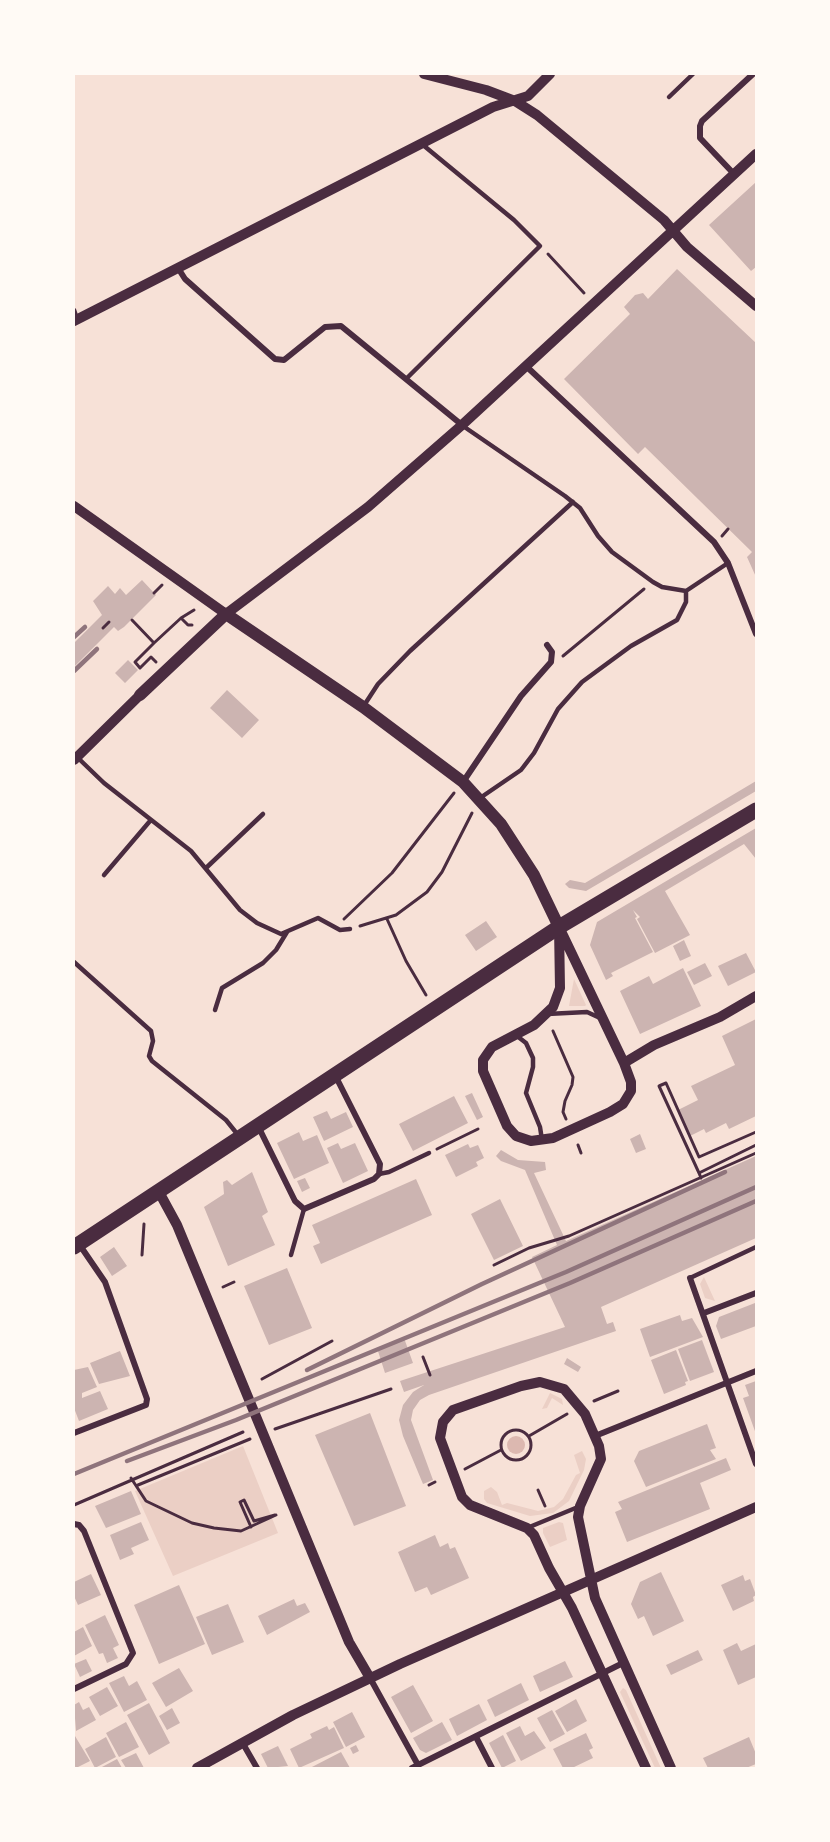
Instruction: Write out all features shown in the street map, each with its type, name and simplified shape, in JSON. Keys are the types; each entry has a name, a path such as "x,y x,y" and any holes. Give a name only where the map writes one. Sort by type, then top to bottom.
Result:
{"main road":[{"path":"140,695 226,614 363,707 459,787 480,798 501,824 534,875 559,927"},
{"path":"76,1245 559,927 756,810"}],"street":[{"path":"424,74 468,84 514,101 537,115 673,231 687,247 756,306"},
{"path":"75,317 178,268 493,107 528,96 550,74"},
{"path":"734,174 700,138 700,126 702,121 753,74"},
{"path":"74,506 226,614 368,507 595,304 756,153"},
{"path":"178,268 184,279 275,359 284,360 326,327 337,325 462,425"},
{"path":"527,366 714,542 728,563 756,634"},
{"path":"459,787 521,696 551,662 552,652 548,645"},
{"path":"75,758 140,695"},
{"path":"559,927 605,1020 624,1063 631,1088 623,1104 554,1138 542,1141 526,1140 512,1131 483,1071 483,1060 488,1050 547,1014 558,999 560,988 559,927"},
{"path":"624,1063 654,1045 720,1017 756,996"},
{"path":"258,1126 295,1202 304,1209 380,1174 380,1164 335,1075"},
{"path":"159,1192 177,1225 349,1642 415,1767 623,1663"},
{"path":"74,1432 146,1405 147,1399 105,1282 76,1245"},
{"path":"690,1278 756,1464"},
{"path":"704,1313 756,1293"},
{"path":"595,1436 756,1371"},
{"path":"646,1768 562,1591 527,1528 470,1505 462,1497 440,1438 441,1428 447,1416 463,1405 521,1386 550,1383 564,1389 576,1400 595,1436 600,1453 600,1465 580,1506 578,1528 591,1579 598,1605 671,1768"},
{"path":"197,1768 242,1742 370,1678 756,1507"},
{"path":"74,1524 79,1525 84,1531 133,1653 126,1664 74,1689"},
{"path":"476,1737 492,1768"},
{"path":"242,1742 257,1768"}],"lane":[{"path":"669,97 693,74"},
{"path":"406,379 540,246 514,220 421,144"},
{"path":"462,425 573,502 612,552 652,582 662,587 686,591 728,563"},
{"path":"363,707 378,684 410,651 573,502"},
{"path":"480,798 521,770 534,753 558,710 582,681 631,646 677,620 684,608 686,591"},
{"path":"75,758 150,821 191,851 247,916 270,931 281,934 318,918 334,928 350,929"},
{"path":"206,868 263,814"},
{"path":"104,875 150,821"},
{"path":"215,1010 222,988 263,963 276,950 287,932"},
{"path":"74,962 151,1031 153,1041 149,1056 152,1061 226,1120 239,1138"},
{"path":"547,1014 587,1012 605,1020"},
{"path":"514,1035 526,1043 533,1058 526,1093 540,1127 542,1141"},
{"path":"380,1174 429,1153"},
{"path":"291,1255 304,1209"},
{"path":"690,1278 756,1247"},
{"path":"527,1528 580,1506"}],"path":[{"path":"540,246 595,304"},
{"path":"551,662 564,655 652,582"},
{"path":"154,593 162,585"},
{"path":"156,662 151,657 140,668 135,662 181,618 194,610"},
{"path":"181,618 188,625"},
{"path":"132,620 154,643"},
{"path":"103,628 109,622"},
{"path":"334,928 392,873 459,787"},
{"path":"350,929 387,919 416,902 442,872 473,811"},
{"path":"387,919 406,961 427,996"},
{"path":"553,1031 573,1077 563,1112 567,1121"},
{"path":"701,1178 659,1086 666,1083 699,1157 756,1132"},
{"path":"429,1153 478,1129"},
{"path":"699,1173 756,1145"},
{"path":"578,1146 582,1153"},
{"path":"494,1265 530,1248 569,1236 630,1211 756,1153"},
{"path":"142,1255 144,1224"},
{"path":"223,1287 234,1282"},
{"path":"262,1379 332,1341"},
{"path":"423,1357 430,1375"},
{"path":"332,1410 391,1389"},
{"path":"594,1401 618,1390"},
{"path":"529,1437 568,1413"},
{"path":"511,1430 521,1430 529,1437 530,1451 524,1460 508,1458 501,1450 503,1436 511,1430"},
{"path":"74,1505 131,1478 243,1432"},
{"path":"461,1470 501,1450"},
{"path":"138,1485 195,1461"},
{"path":"131,1478 138,1485 146,1501 192,1522 240,1531 251,1527 272,1518 276,1515 254,1521 244,1500 240,1502 251,1527"},
{"path":"429,1485 435,1482"},
{"path":"538,1490 544,1506"}],"shaded area":[{"path":"574,979 586,1005 585,1006 569,1006"},
{"path":"704,1277 715,1301 705,1298 700,1284"},
{"path":"550,1393 562,1399 563,1405 552,1398 547,1408 542,1409"},
{"path":"512,1436 520,1436 525,1441 523,1452 512,1454 507,1449 507,1441"},
{"path":"243,1446 278,1533 173,1576 135,1491"},
{"path":"582,1451 586,1459 584,1470 569,1501 553,1513 530,1516 487,1503 484,1499 484,1491 491,1487 497,1492 502,1505 507,1503 538,1511 554,1507 563,1499 576,1475 580,1473 574,1455"},
{"path":"559,1522 563,1523 567,1540 550,1547 543,1528"},
{"path":"623,1688 626,1690 661,1768 655,1768 620,1692"}],"building":[{"path":"756,182 756,267 751,271 709,225"},
{"path":"677,269 756,343 756,577 747,557 752,552 645,447 638,454 564,379 630,314 624,307 635,295 643,293 648,299"},
{"path":"142,580 156,595 124,627 118,631 114,627 74,667 74,643 102,615 93,601 108,586 115,594 120,588 126,595"},
{"path":"128,660 138,670 125,683 115,673"},
{"path":"227,690 259,720 242,738 210,708"},
{"path":"756,781 756,791 586,891 569,888 565,884 570,880 585,883"},
{"path":"756,828 756,859 744,844 665,891 690,935 655,953 637,919 640,917 633,910 637,917 635,918 653,952 611,973 613,976 606,980 590,945 597,922"},
{"path":"486,921 497,937 476,951 465,935"},
{"path":"684,940 691,956 680,961 673,946"},
{"path":"746,953 756,972 728,986 718,966"},
{"path":"705,963 712,976 694,985 687,972"},
{"path":"683,968 701,1006 640,1034 620,991 649,976 653,984"},
{"path":"756,1019 756,1116 729,1129 726,1123 706,1133 704,1129 690,1136 678,1110 698,1100 691,1086 735,1065 722,1036"},
{"path":"472,1093 483,1117 477,1120 465,1096"},
{"path":"454,1096 468,1123 413,1151 399,1124"},
{"path":"327,1111 331,1119 346,1112 353,1127 324,1141 313,1117"},
{"path":"299,1132 303,1141 317,1135 329,1163 294,1179 277,1143"},
{"path":"640,1134 646,1149 636,1153 630,1139"},
{"path":"338,1143 341,1149 355,1143 368,1171 343,1183 327,1148"},
{"path":"468,1144 470,1148 478,1145 484,1158 476,1162 478,1166 456,1177 445,1155"},
{"path":"501,1150 518,1160 545,1162 546,1170 534,1173 566,1241 756,1156 756,1238 601,1307 607,1324 613,1322 616,1331 420,1400 413,1410 411,1420 433,1480 423,1484 403,1436 399,1420 403,1405 413,1392 424,1385 404,1392 400,1381 565,1327 532,1257 557,1245 525,1170 501,1161 496,1156"},
{"path":"252,1172 268,1212 262,1216 275,1245 228,1266 204,1207 224,1194 223,1182 227,1180 232,1185"},
{"path":"305,1178 310,1188 302,1192 297,1181"},
{"path":"416,1179 432,1215 321,1264 313,1246 320,1243 312,1225"},
{"path":"500,1199 523,1246 494,1260 471,1214"},
{"path":"114,1247 127,1266 112,1276 100,1257"},
{"path":"287,1268 312,1328 269,1345 244,1286"},
{"path":"755,1303 756,1326 721,1339 716,1326 719,1317"},
{"path":"680,1315 682,1321 692,1318 703,1337 650,1357 640,1329"},
{"path":"404,1338 413,1363 385,1373 377,1348"},
{"path":"702,1340 714,1372 690,1381 678,1349"},
{"path":"676,1350 688,1381 685,1382 686,1385 664,1394 651,1360"},
{"path":"120,1351 130,1376 99,1384 90,1363"},
{"path":"567,1358 581,1367 578,1372 564,1364"},
{"path":"88,1367 97,1387 82,1393 82,1398 100,1391 108,1409 79,1421 74,1408 74,1370"},
{"path":"756,1381 756,1434 743,1398 749,1396 745,1385"},
{"path":"370,1413 406,1506 354,1526 315,1435"},
{"path":"707,1424 716,1448 710,1450 716,1459 646,1487 634,1461 639,1451"},
{"path":"726,1458 731,1470 700,1483 710,1509 627,1542 615,1512 622,1509 618,1502"},
{"path":"131,1491 141,1514 106,1528 95,1506"},
{"path":"141,1522 149,1540 131,1548 134,1554 120,1560 110,1535"},
{"path":"435,1535 440,1547 448,1543 450,1549 455,1547 469,1578 431,1595 427,1587 415,1592 398,1552"},
{"path":"661,1572 684,1621 653,1636 644,1616 638,1619 631,1604 640,1582"},
{"path":"91,1574 101,1595 78,1605 74,1596 74,1582"},
{"path":"743,1575 745,1581 750,1579 756,1595 753,1597 754,1601 733,1611 721,1585"},
{"path":"179,1585 205,1644 159,1664 134,1605"},
{"path":"294,1599 297,1606 305,1603 310,1612 267,1635 258,1616"},
{"path":"228,1604 244,1642 212,1655 196,1617"},
{"path":"105,1615 119,1645 113,1648 118,1658 107,1663 103,1653 99,1654 85,1625"},
{"path":"83,1627 92,1646 74,1656 74,1632"},
{"path":"737,1643 741,1651 756,1644 756,1677 738,1685 723,1650"},
{"path":"698,1650 703,1660 671,1675 666,1665"},
{"path":"86,1659 92,1671 80,1677 74,1664"},
{"path":"565,1661 573,1677 540,1692 533,1676"},
{"path":"179,1668 193,1691 166,1707 152,1683"},
{"path":"124,1676 129,1686 137,1681 147,1700 124,1712 109,1683"},
{"path":"521,1683 529,1700 495,1717 487,1700"},
{"path":"413,1685 433,1721 411,1733 391,1697"},
{"path":"107,1687 118,1706 100,1716 89,1697"},
{"path":"576,1699 587,1721 567,1732 555,1711"},
{"path":"79,1702 83,1710 89,1707 96,1720 76,1731 74,1705"},
{"path":"149,1703 170,1743 149,1755 127,1715"},
{"path":"479,1704 487,1720 457,1736 449,1719"},
{"path":"172,1708 180,1723 167,1730 159,1716"},
{"path":"552,1710 565,1734 550,1742 537,1718"},
{"path":"352,1712 365,1737 346,1747 333,1722"},
{"path":"126,1722 139,1747 119,1757 106,1733"},
{"path":"442,1722 452,1740 426,1753 420,1750 413,1738"},
{"path":"327,1726 329,1730 334,1727 344,1748 299,1768 290,1749 312,1738 310,1734"},
{"path":"520,1726 525,1736 534,1731 546,1748 521,1761 506,1733"},
{"path":"586,1733 593,1748 589,1750 593,1758 572,1768 563,1768 553,1749"},
{"path":"503,1735 516,1761 502,1768 489,1743"},
{"path":"75,1736 90,1761 76,1768 74,1765"},
{"path":"106,1737 116,1757 95,1768 85,1749"},
{"path":"749,1737 756,1754 756,1764 746,1768 708,1768 703,1758"},
{"path":"356,1745 359,1751 353,1754 350,1748"},
{"path":"278,1746 288,1766 268,1768 261,1754"},
{"path":"341,1752 350,1768 310,1768"},
{"path":"136,1753 144,1768 126,1768 121,1760"},
{"path":"117,1759 122,1768 100,1768"}],"railway":[{"path":"74,637 85,627"},
{"path":"74,671 97,649"},
{"path":"307,1370 482,1284 725,1172"},
{"path":"74,1474 566,1272 756,1187"},
{"path":"127,1461 236,1420 570,1283 756,1201"}]}
